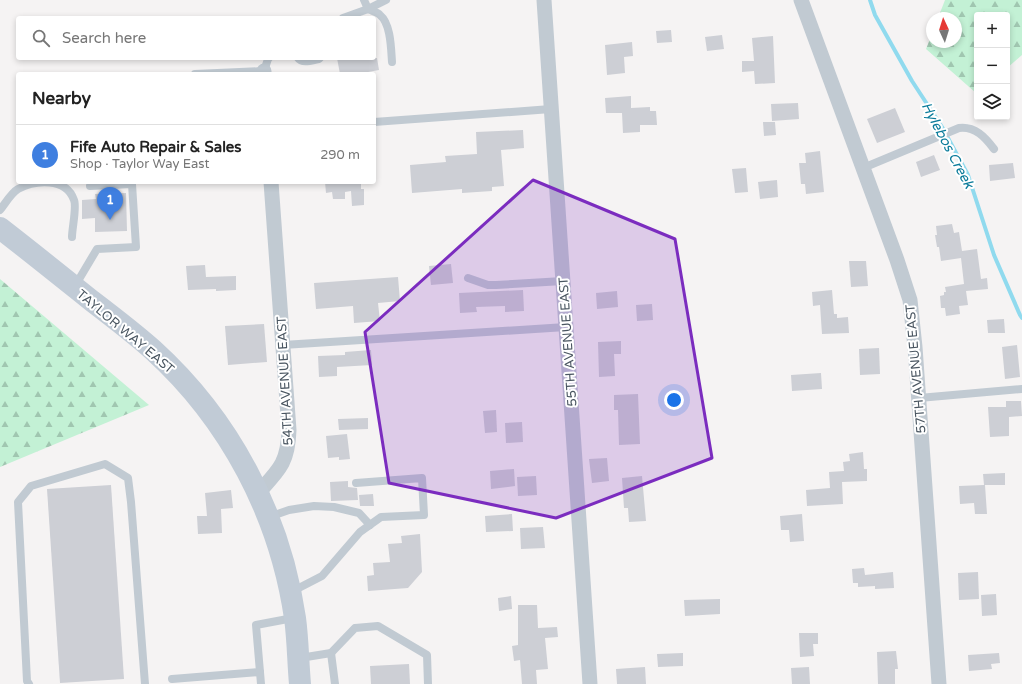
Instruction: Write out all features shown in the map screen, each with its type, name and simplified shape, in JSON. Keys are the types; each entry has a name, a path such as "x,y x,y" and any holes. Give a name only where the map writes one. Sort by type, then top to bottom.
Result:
{"main road":[{"name":"TAYLOR WAY EAST","path":"0,228 154,350 194,392 212,416 245,466 258,493"},
{"path":"258,493 277,542 290,592 295,618 300,684"}],"street":[{"name":"55TH AVENUE EAST","path":"544,0 590,684"},
{"name":"57TH AVENUE EAST","path":"801,0 897,260 910,300 914,328 939,684"},
{"name":"54TH AVENUE EAST","path":"258,493 277,472 287,454 289,430 271,184"}],"lane":[{"path":"364,0 368,9 381,15 386,24 390,40 392,62"},
{"path":"349,16 386,0"},
{"path":"299,60 303,62 314,60"},
{"path":"219,72 266,68"},
{"path":"376,122 551,109"},
{"path":"863,168 955,129 966,127 974,129 988,140 994,150"},
{"path":"0,210 16,190 31,184"},
{"path":"57,184 69,190 75,201 72,236"},
{"path":"75,287 97,249 136,247 132,184 90,186"},
{"path":"468,278 496,286 563,281"},
{"path":"283,345 566,327"},
{"path":"919,398 1022,389"},
{"path":"29,684 27,681 18,502 31,486 105,464 128,478 145,684"},
{"path":"290,592 322,576 360,532 381,517 424,515 422,478 356,483"},
{"path":"268,517 289,510 314,506 334,507 359,513 370,525"},
{"path":"261,684 256,625 295,618"},
{"path":"298,659 331,653 355,628 378,626 427,655 428,684"},
{"path":"331,653 335,684"},
{"path":"172,679 260,672"}],"highlighted area":[{"path":"533,180 675,239 712,458 556,518 389,483 365,332"}],"green space":[{"path":"945,0 1022,0 1022,55 1010,65 1010,12 974,12 974,91 926,49 962,48 962,12 940,12"},
{"path":"0,279 149,405 0,467"}],"building":[{"path":"671,30 672,42 657,43 656,31"},
{"path":"722,35 724,49 707,51 705,37"},
{"path":"773,36 775,83 755,84 754,71 742,72 742,61 754,61 752,38"},
{"path":"632,42 633,56 624,57 625,73 607,75 605,45"},
{"path":"377,58 379,70 368,72 340,72 337,60 376,60"},
{"path":"631,96 631,108 650,107 650,111 656,111 657,125 640,125 640,132 623,133 622,113 606,113 605,98"},
{"path":"798,103 799,119 772,121 771,104"},
{"path":"895,108 905,132 877,143 867,119"},
{"path":"763,122 775,122 776,135 764,136"},
{"path":"523,130 524,148 501,150 504,186 492,187 492,191 462,193 462,189 412,193 410,165 446,162 445,156 477,154 476,132"},
{"path":"820,151 824,192 806,194 805,184 801,184 799,163 806,163 805,153"},
{"path":"934,155 940,170 921,177 916,162"},
{"path":"1013,163 1015,178 990,181 989,165"},
{"path":"746,168 748,192 735,193 732,169"},
{"path":"777,180 778,197 760,199 758,182"},
{"path":"325,184 361,184 361,189 364,189 364,205 352,206 351,191 345,192 345,199 333,199 332,192 326,193"},
{"path":"126,193 127,231 95,232 95,218 82,219 82,200 96,199 95,194"},
{"path":"952,224 954,233 959,232 962,251 977,249 981,279 987,278 988,289 966,291 968,305 959,306 960,314 946,316 945,308 941,308 940,296 944,295 944,292 946,292 945,287 964,284 961,258 941,261 935,235 937,235 936,226"},
{"path":"849,261 866,261 868,286 851,287"},
{"path":"451,264 453,283 431,285 429,266"},
{"path":"205,265 206,277 236,276 236,290 188,290 186,266"},
{"path":"398,277 400,301 378,303 380,321 354,323 353,306 316,309 314,283"},
{"path":"523,290 524,311 505,312 505,306 476,307 477,312 460,313 459,293"},
{"path":"832,290 834,314 837,314 837,318 848,317 849,333 822,334 820,305 813,306 812,292"},
{"path":"617,291 618,307 597,309 596,293"},
{"path":"652,304 653,320 637,321 636,305"},
{"path":"1004,319 1005,333 988,333 987,320"},
{"path":"264,324 267,362 228,365 225,326"},
{"path":"621,341 621,354 614,354 615,376 599,377 598,342"},
{"path":"1017,345 1020,377 1005,379 1002,347"},
{"path":"879,348 880,374 860,375 859,349"},
{"path":"371,350 372,365 337,367 337,376 319,377 318,356 345,355 345,352"},
{"path":"821,373 822,389 792,391 791,375"},
{"path":"638,394 640,444 619,445 618,410 614,410 614,395"},
{"path":"1006,401 1021,401 1022,416 1009,417 1009,436 990,437 988,407 1006,407"},
{"path":"496,410 497,432 485,433 483,411"},
{"path":"368,418 368,429 339,430 338,419"},
{"path":"522,422 523,442 506,443 505,423"},
{"path":"347,434 350,459 339,460 339,457 328,458 326,436"},
{"path":"863,452 864,469 867,469 867,481 842,482 843,504 807,506 806,490 830,488 829,472 844,471 843,462 850,461 849,454"},
{"path":"607,458 609,481 592,483 589,459"},
{"path":"514,469 515,486 491,489 490,471"},
{"path":"1005,473 1005,485 985,485 987,514 975,514 974,503 960,504 959,486 984,485 983,474"},
{"path":"536,476 537,495 518,496 517,477"},
{"path":"642,476 646,521 629,522 628,508 624,508 622,478"},
{"path":"348,481 348,487 357,488 358,500 331,501 330,482"},
{"path":"111,485 124,679 60,683 47,489"},
{"path":"231,490 233,508 221,509 222,533 198,534 197,516 207,516 205,493"},
{"path":"373,494 374,506 360,506 359,495"},
{"path":"512,514 513,531 486,532 485,516"},
{"path":"802,514 804,541 790,542 789,530 781,530 780,516"},
{"path":"543,527 545,548 521,549 520,528"},
{"path":"420,534 422,572 408,588 368,591 367,576 374,575 373,563 390,562 388,544 402,543 401,536"},
{"path":"864,568 865,575 893,572 894,588 875,589 875,586 858,587 858,583 853,583 852,569"},
{"path":"978,572 979,599 959,600 958,573"},
{"path":"996,594 997,615 982,616 981,595"},
{"path":"511,596 512,609 499,611 498,598"},
{"path":"720,599 720,614 685,616 684,600"},
{"path":"518,605 537,605 538,628 557,627 558,637 545,638 548,669 536,670 537,684 522,684 520,660 514,661 512,646 518,645"},
{"path":"799,633 818,633 818,644 813,644 814,656 800,657"},
{"path":"896,651 898,669 895,669 895,684 878,684 877,652"},
{"path":"683,653 683,666 658,667 657,654"},
{"path":"999,653 1000,663 991,664 992,669 969,671 968,655"},
{"path":"409,664 410,684 371,684 370,666"},
{"path":"645,667 646,684 617,684 616,669"},
{"path":"809,667 810,684 792,684 791,668"}],"waterway":[{"name":"Hylebos Creek","path":"870,0 875,15 912,81 942,127 968,175 994,255 1022,318"}],"place":[{"name":"Fife Auto Repair & Sales","path":"110,220"}]}
